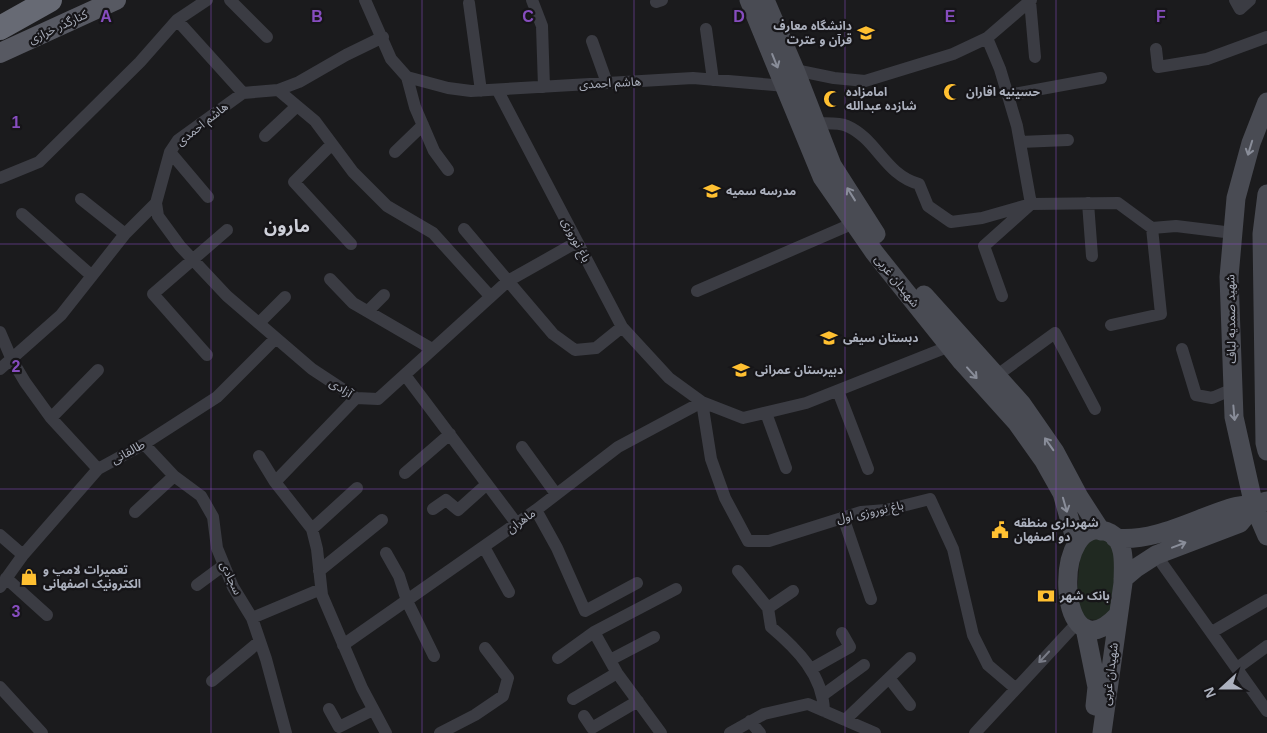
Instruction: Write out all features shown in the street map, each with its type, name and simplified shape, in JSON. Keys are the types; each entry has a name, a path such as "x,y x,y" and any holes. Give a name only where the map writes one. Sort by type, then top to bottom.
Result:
{"highway":[{"path":"0,15 33,0"},
{"path":"0,28 50,0"}],"main road":[{"name":"کنارگذر خرازی","path":"0,53 116,0"},
{"name":"شهیدان غربی","path":"749,0 822,177 874,252 950,346 1017,423 1044,461 1062,493 1076,542"},
{"name":"شهیدان غربی","path":"765,0 796,70 832,165 879,238 918,289 1021,403 1049,444 1079,497 1108,534"},
{"name":"شهید صمدیه لباف","path":"1267,102 1251,143 1236,198 1229,277 1234,417 1260,503 1267,536"},
{"path":"1267,194 1262,234 1267,450"},
{"path":"1108,534 1121,547 1123,579 1118,615 1106,628 1095,631 1082,625 1073,617 1069,603 1068,572 1076,542 1088,533 1108,534 1131,540 1150,537 1232,507 1260,503"},
{"path":"1123,579 1156,555 1240,523 1260,503"},
{"name":"شهیدان غربی","path":"1102,733 1118,615"},
{"name":"شهیدان غربی","path":"1082,625 1096,687 1092,733"}],"street":[{"path":"0,178 39,162 140,62 177,20 207,0"},
{"path":"230,0 267,37"},
{"path":"365,0 383,37 391,59 407,76 423,125 434,151 448,170"},
{"path":"532,0 542,26 544,87"},
{"path":"1235,0 1240,9 1250,0"},
{"path":"796,70 834,78 865,81 953,54 987,38 1023,2"},
{"path":"1023,2 1035,56"},
{"path":"469,3 481,91"},
{"path":"177,20 242,93 278,90 299,82 346,55 383,37"},
{"path":"706,29 713,80"},
{"path":"1156,49 1158,67 1207,59 1267,37"},
{"path":"987,38 1008,95 1020,142 1031,204"},
{"path":"592,41 607,83"},
{"name":"هاشم احمدی","path":"407,76 448,88 481,91 693,78 786,86"},
{"path":"1008,95 1101,78"},
{"path":"278,90 315,121 353,172 387,206 433,233 490,296"},
{"name":"باغ نوروزی","path":"498,91 622,327 669,378 702,402"},
{"name":"هاشم احمدی","path":"156,203 170,152 178,140 242,93"},
{"path":"265,136 297,106"},
{"path":"815,123 845,125 866,137 886,164 907,181 918,184 928,206 951,222 982,218 1031,204 1118,203 1152,228 1176,226 1233,233"},
{"path":"395,152 423,125"},
{"path":"1020,142 1068,140"},
{"path":"332,144 294,182 351,244"},
{"path":"170,152 208,197"},
{"path":"81,198 124,234"},
{"path":"0,369 61,315 124,234 156,203"},
{"name":"آزادی","path":"156,203 158,216 180,246 227,296 312,369 356,398 378,399 508,281 576,242"},
{"path":"1088,203 1092,256"},
{"path":"1002,296 984,246 1031,204"},
{"path":"22,214 92,276"},
{"path":"697,291 854,223"},
{"path":"1111,325 1161,314 1152,228"},
{"path":"464,229 553,334 575,350 596,348 622,327"},
{"path":"207,355 153,294 227,230"},
{"path":"330,279 353,303 432,349"},
{"path":"368,311 384,294"},
{"path":"259,324 284,298"},
{"path":"0,332 12,360 51,418 98,469"},
{"path":"996,376 1055,333 1095,409"},
{"name":"طالقانی","path":"3,582 22,556 98,469 144,444 217,397 276,338"},
{"path":"702,402 743,418 806,404 950,346"},
{"path":"1182,349 1196,396 1212,398 1233,389"},
{"path":"51,418 98,370"},
{"path":"405,375 517,524"},
{"path":"838,391 868,469"},
{"path":"275,482 356,398"},
{"name":"ماهران","path":"343,645 517,524 618,447 702,402"},
{"name":"باغ نوروزی اول","path":"702,402 711,459 725,498 748,541 770,541 843,517 930,499 953,549 973,635 988,665 1015,688"},
{"path":"766,413 786,468"},
{"path":"406,473 450,434"},
{"name":"سجادی","path":"144,444 174,476 201,496 213,517 218,548 233,587 252,618 286,733"},
{"path":"522,447 556,494"},
{"path":"259,456 275,482 312,529 318,549 321,589 343,645 385,733"},
{"path":"135,512 174,476"},
{"path":"432,509 446,500 458,510 487,484"},
{"path":"312,529 356,488"},
{"path":"536,510 557,548 585,611 637,583"},
{"path":"843,517 871,598"},
{"path":"319,571 382,520"},
{"path":"0,535 22,556"},
{"path":"484,547 509,592"},
{"path":"386,553 399,576 406,602 434,656"},
{"path":"1156,555 1267,711"},
{"path":"197,585 224,565"},
{"path":"738,572 768,608 771,627 792,645 811,669 824,695 824,711"},
{"path":"3,582 46,615"},
{"path":"252,618 321,589"},
{"path":"558,658 594,632 676,589"},
{"path":"768,608 793,591"},
{"path":"1212,632 1267,600"},
{"path":"975,733 1015,688 1082,625"},
{"path":"594,632 617,673 661,733"},
{"path":"811,669 850,647 842,633"},
{"path":"610,660 654,637"},
{"path":"212,681 260,641"},
{"path":"1237,668 1267,646"},
{"path":"440,733 475,715 503,696 508,678 485,648"},
{"path":"845,720 910,658"},
{"path":"824,695 864,665"},
{"path":"574,699 617,673"},
{"path":"889,678 910,705"},
{"path":"0,687 42,733"},
{"path":"584,716 592,728 638,701"},
{"path":"730,733 764,714 808,704 875,733"},
{"path":"329,709 339,727 373,710"},
{"path":"750,721 760,733"}],"shaded area":[{"path":"1094,539 1104,539 1116,552 1114,606 1109,615 1097,620 1086,619 1076,604 1080,556 1083,544"}],"place":[{"name":"دانشگاه معارف قرآن و عترت","path":"866,33"},
{"name":"حسینیه اقاران","path":"952,92"},
{"name":"امامزاده شازده عبدالله","path":"832,99"},
{"name":"مدرسه سمیه","path":"712,191"},
{"name":"دبستان سیفی","path":"829,338"},
{"name":"دبیرستان عمرانی","path":"741,370"},
{"name":"شهرداری منطقه دو اصفهان","path":"1000,530"},
{"name":"تعمیرات لامپ و الکترونیک اصفهانی","path":"29,577"},
{"name":"بانک شهر","path":"1046,596"}],"district":[{"name":"مارون","path":"287,226"}]}
